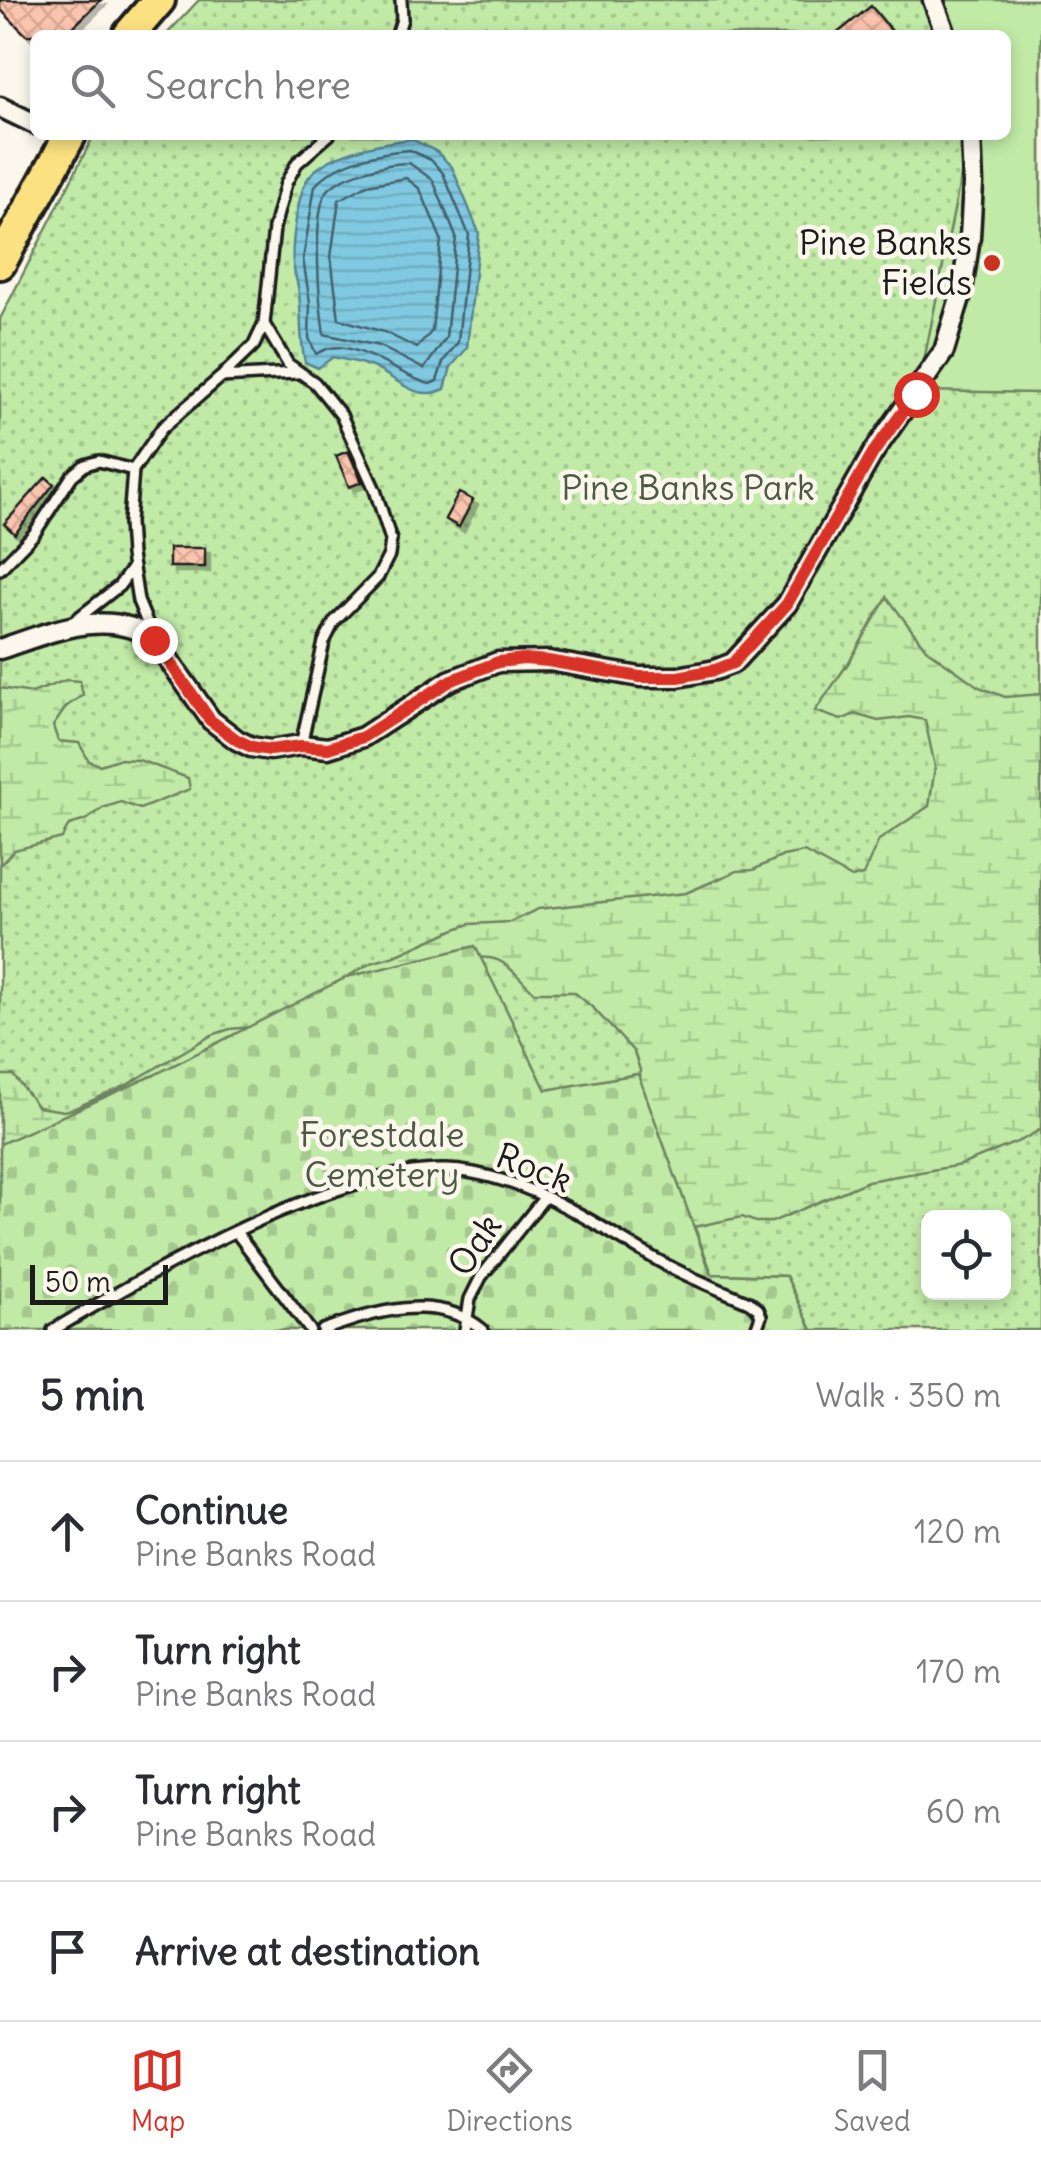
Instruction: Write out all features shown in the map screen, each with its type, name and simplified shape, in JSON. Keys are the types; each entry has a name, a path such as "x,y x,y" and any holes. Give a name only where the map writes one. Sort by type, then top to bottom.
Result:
{"main road":[{"path":"133,30 159,0"},
{"path":"0,263 63,140"}],"street":[{"path":"933,0 944,30"},
{"path":"0,107 30,122"},
{"path":"0,650 66,626 128,626 154,640 210,720 252,747 270,750 328,748 363,737 450,681 498,662 548,661 640,677 678,677 733,663 787,604 873,453 944,351 962,291 973,184 971,140"}],"lane":[{"path":"399,30 401,0"},
{"path":"154,640 138,601 133,567 129,523 133,470 146,447 174,415 254,345 264,324 274,228 286,183 297,163 323,140"},
{"path":"264,324 278,352 316,383 341,415 375,490 391,540 385,567 334,622 324,642 301,746"},
{"path":"221,377 298,372"},
{"path":"0,569 34,534 72,476 85,465 98,461 133,470"},
{"path":"66,626 106,598 133,567"},
{"name":"Rock","path":"53,1330 236,1232 313,1200 362,1183 444,1170 507,1181 590,1220 662,1263 749,1302 761,1316 756,1330"},
{"name":"Oak","path":"465,1330 470,1299 481,1276 544,1198"},
{"path":"236,1232 310,1330"},
{"path":"323,1330 380,1312 410,1308 448,1309 468,1317 483,1330"}],"green space":[{"name":"Pine Banks Park","path":"199,0 1041,0 1041,1330 812,1330 786,1276 712,1274 638,1074 547,1091 154,1075 0,1144 0,319 91,140 1011,140 1011,30 171,30"},
{"name":"Pine Banks Fields","path":"931,0 1041,0 1041,393 918,391 968,140 1011,140 1011,30 940,30"},
{"path":"887,597 926,649 979,687 1005,697 1041,694 1041,1129 961,1165 868,1181 772,1222 742,1217 683,1229 641,1100 640,1070 634,1052 574,992 534,992 504,964 479,957 466,959 0,1253 0,1075 13,1075 38,1107 64,1111 125,1086 212,1035 262,1026 371,963 470,924 510,922 538,909 686,893 737,871 753,870 783,856 804,852 852,878 863,875 879,840 929,806 935,767 925,720 909,717 878,721 855,714 841,720 815,711"},
{"path":"66,680 80,681 83,695 67,706 53,726 58,741 79,743 89,761 100,765 118,759 139,760 188,778 190,789 140,809 121,802 103,808 86,820 69,825 62,838 14,850 0,865 0,688 32,693"},
{"name":"Forestdale Cemetery","path":"475,946 546,1090 638,1074 711,1274 786,1276 812,1330 0,1330 0,1144 154,1075 347,977"}],"water":[{"path":"414,140 437,152 452,167 479,233 467,348 451,367 445,389 434,393 416,391 353,361 333,357 318,368 305,362 293,263 301,196 307,180 326,163 355,150"}],"building":[{"path":"0,0 101,0 70,30 30,30 30,35 0,9"},
{"path":"871,6 891,30 841,30"},
{"path":"348,451 362,482 349,487 336,456"},
{"path":"46,477 54,484 15,534 4,524"},
{"path":"459,493 473,500 459,527 445,519"},
{"path":"169,548 205,548 205,567 169,567"}],"place":[{"name":"Pine Banks Fields","path":"992,263"}],"route":[{"path":"154,640 210,720 237,740 270,750 328,748 363,737 450,681 498,662 548,661 640,677 678,677 715,670 733,663 787,604 873,453 916,394"}]}
